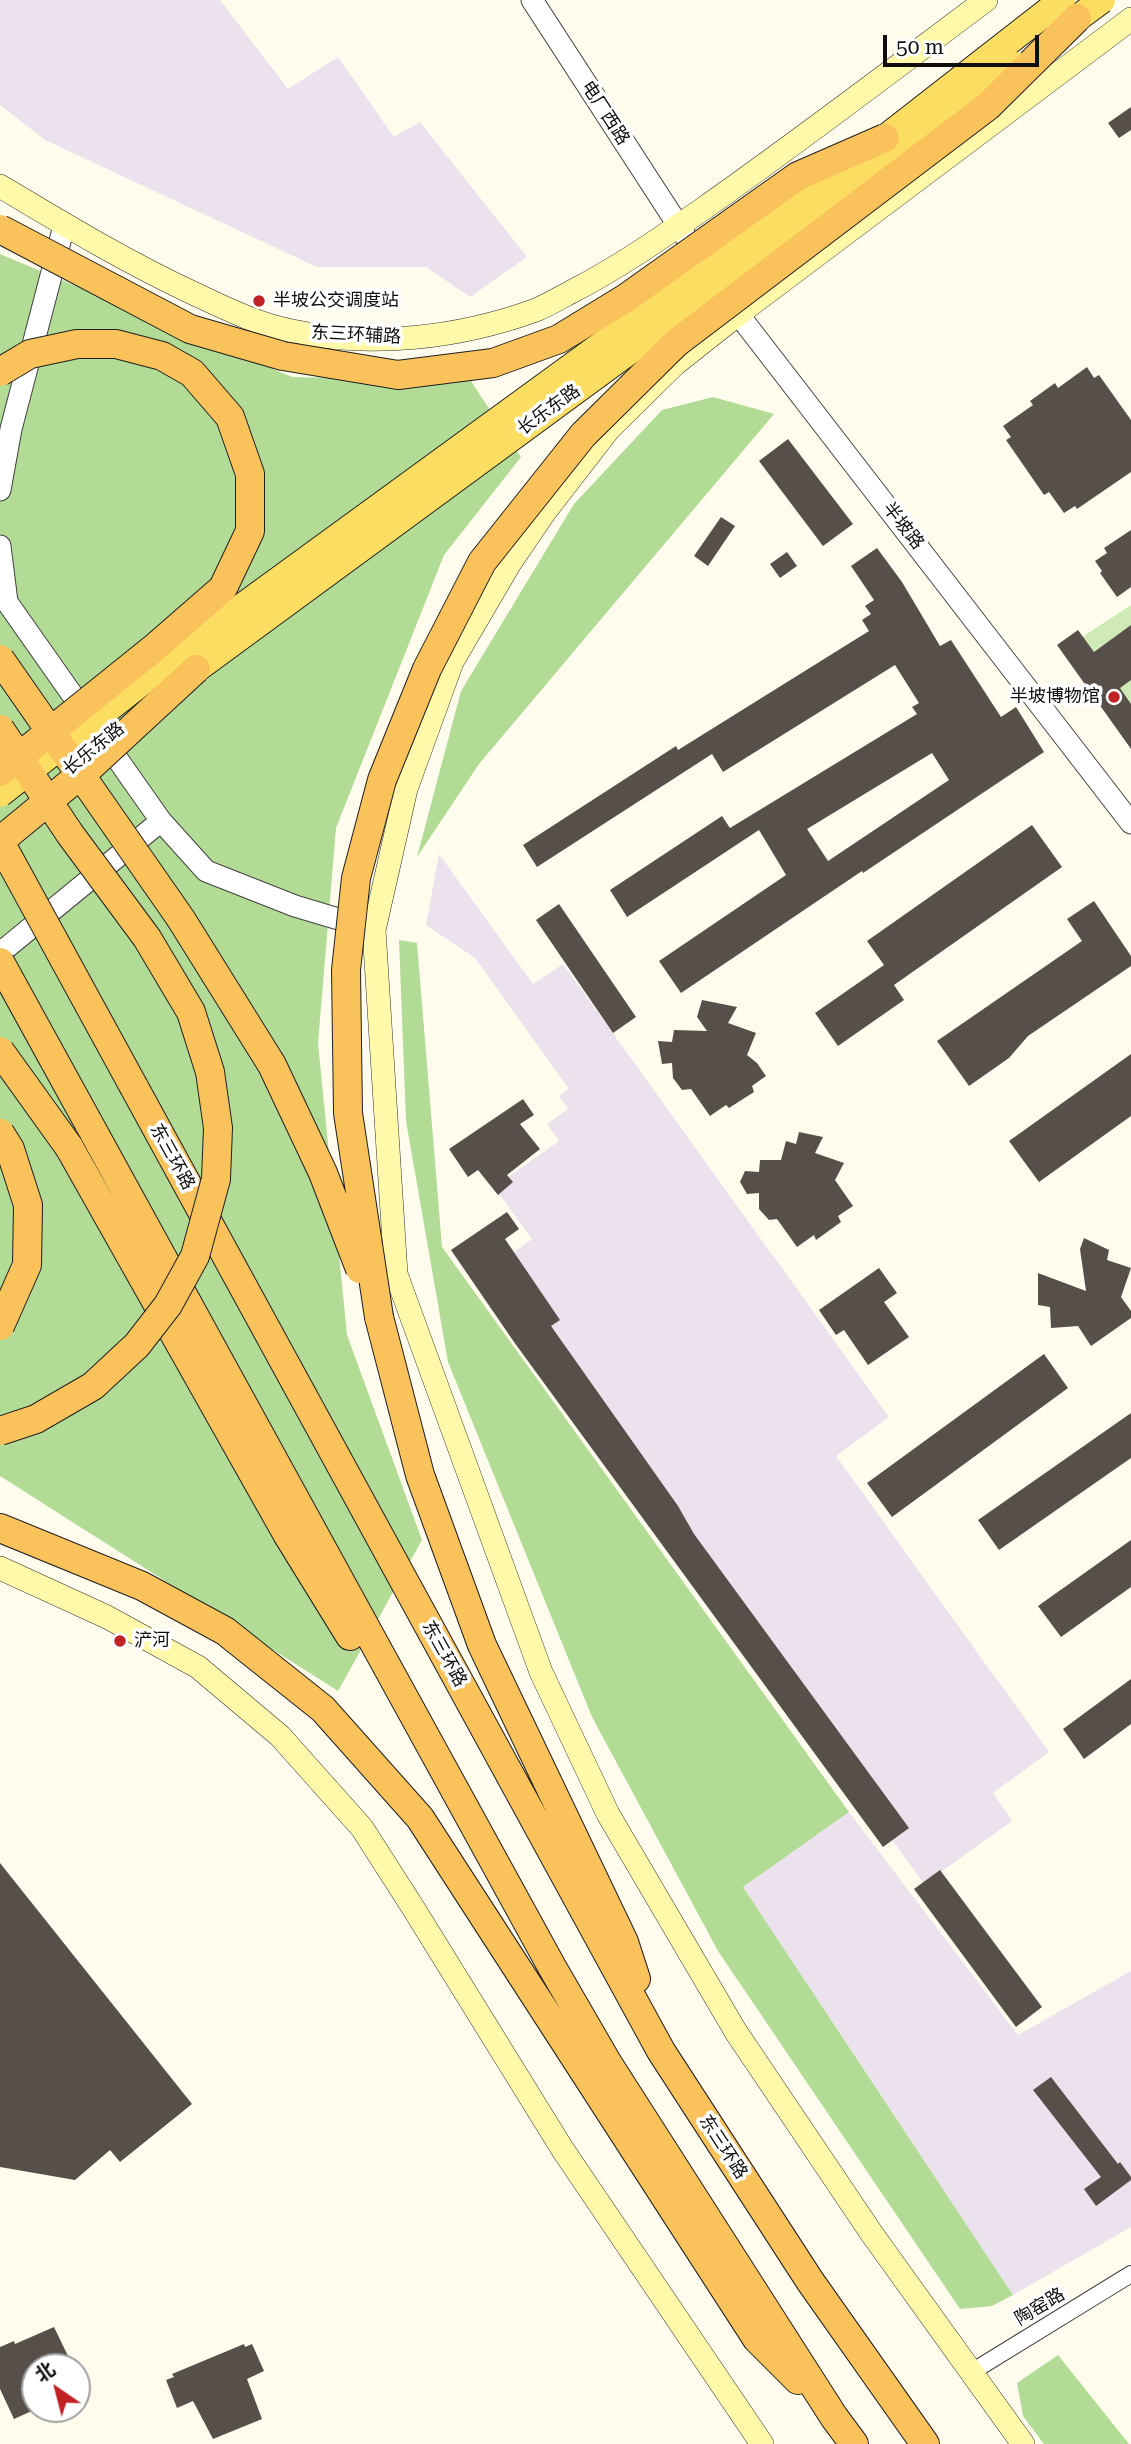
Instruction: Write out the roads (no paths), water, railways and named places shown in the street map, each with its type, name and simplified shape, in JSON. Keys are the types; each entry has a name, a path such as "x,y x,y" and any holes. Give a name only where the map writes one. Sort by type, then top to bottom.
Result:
{"highway":[{"path":"661,2051 624,1942 482,1645 420,1475 379,1317 348,1113 346,970 356,878 382,780 427,668 482,562 583,435 676,343 988,106 1070,9"},
{"path":"0,229 190,330 283,356 398,374 493,363 559,339 626,298 798,176 885,138"},
{"path":"0,372 30,354 77,344 116,344 162,356 192,373 230,417 250,474 250,531 223,588 153,649 0,772"},
{"path":"0,659 181,919 272,1065 323,1173 379,1317"},
{"path":"0,841 92,766 196,669"},
{"path":"0,729 69,834 147,938 191,1012 210,1072 218,1128 216,1179 195,1256 168,1305 137,1345 93,1386 36,1419 0,1431"},
{"name":"东三环路","path":"0,841 661,2051 810,2281 925,2444"},
{"path":"0,962 396,1686 607,2062 834,2417 854,2444"},
{"path":"0,1051 69,1147 280,1522 344,1629 396,1686"},
{"path":"0,1133 10,1149 28,1205 27,1265 0,1326"},
{"path":"0,1528 142,1586 225,1631 323,1709 420,1818 757,2339 834,2417"}],"main road":[{"name":"东三环辅路","path":"0,186 139,268 253,319 289,331 321,336 422,338 475,327 537,309 608,273 746,178 986,0"},
{"name":"长乐东路","path":"0,794 203,635 885,138 1070,9 1102,0"},
{"name":"长乐东路","path":"0,825 196,669 879,168 1070,9"},
{"path":"1023,2444 872,2234 736,2032 608,1814 541,1672 397,1274 374,930 406,789 452,662 497,584 544,513 609,429 675,365 737,315 1131,19"},
{"path":"0,1568 107,1617 198,1667 280,1736 362,1828 562,2150 762,2444"}],"street":[{"name":"电厂西路","path":"532,0 678,226"},
{"path":"0,490 11,429 64,226"},
{"name":"半坡路","path":"678,226 737,315 778,363 1131,823"},
{"path":"0,546 4,605 161,821 205,871 295,906 374,930"},
{"path":"0,953 161,821"},
{"name":"陶窑路","path":"970,2372 1131,2274"}],"place":[{"name":"半坡公交调度站","path":"259,301"},
{"name":"半坡博物馆","path":"1114,697"},
{"name":"浐河","path":"120,1641"}]}
